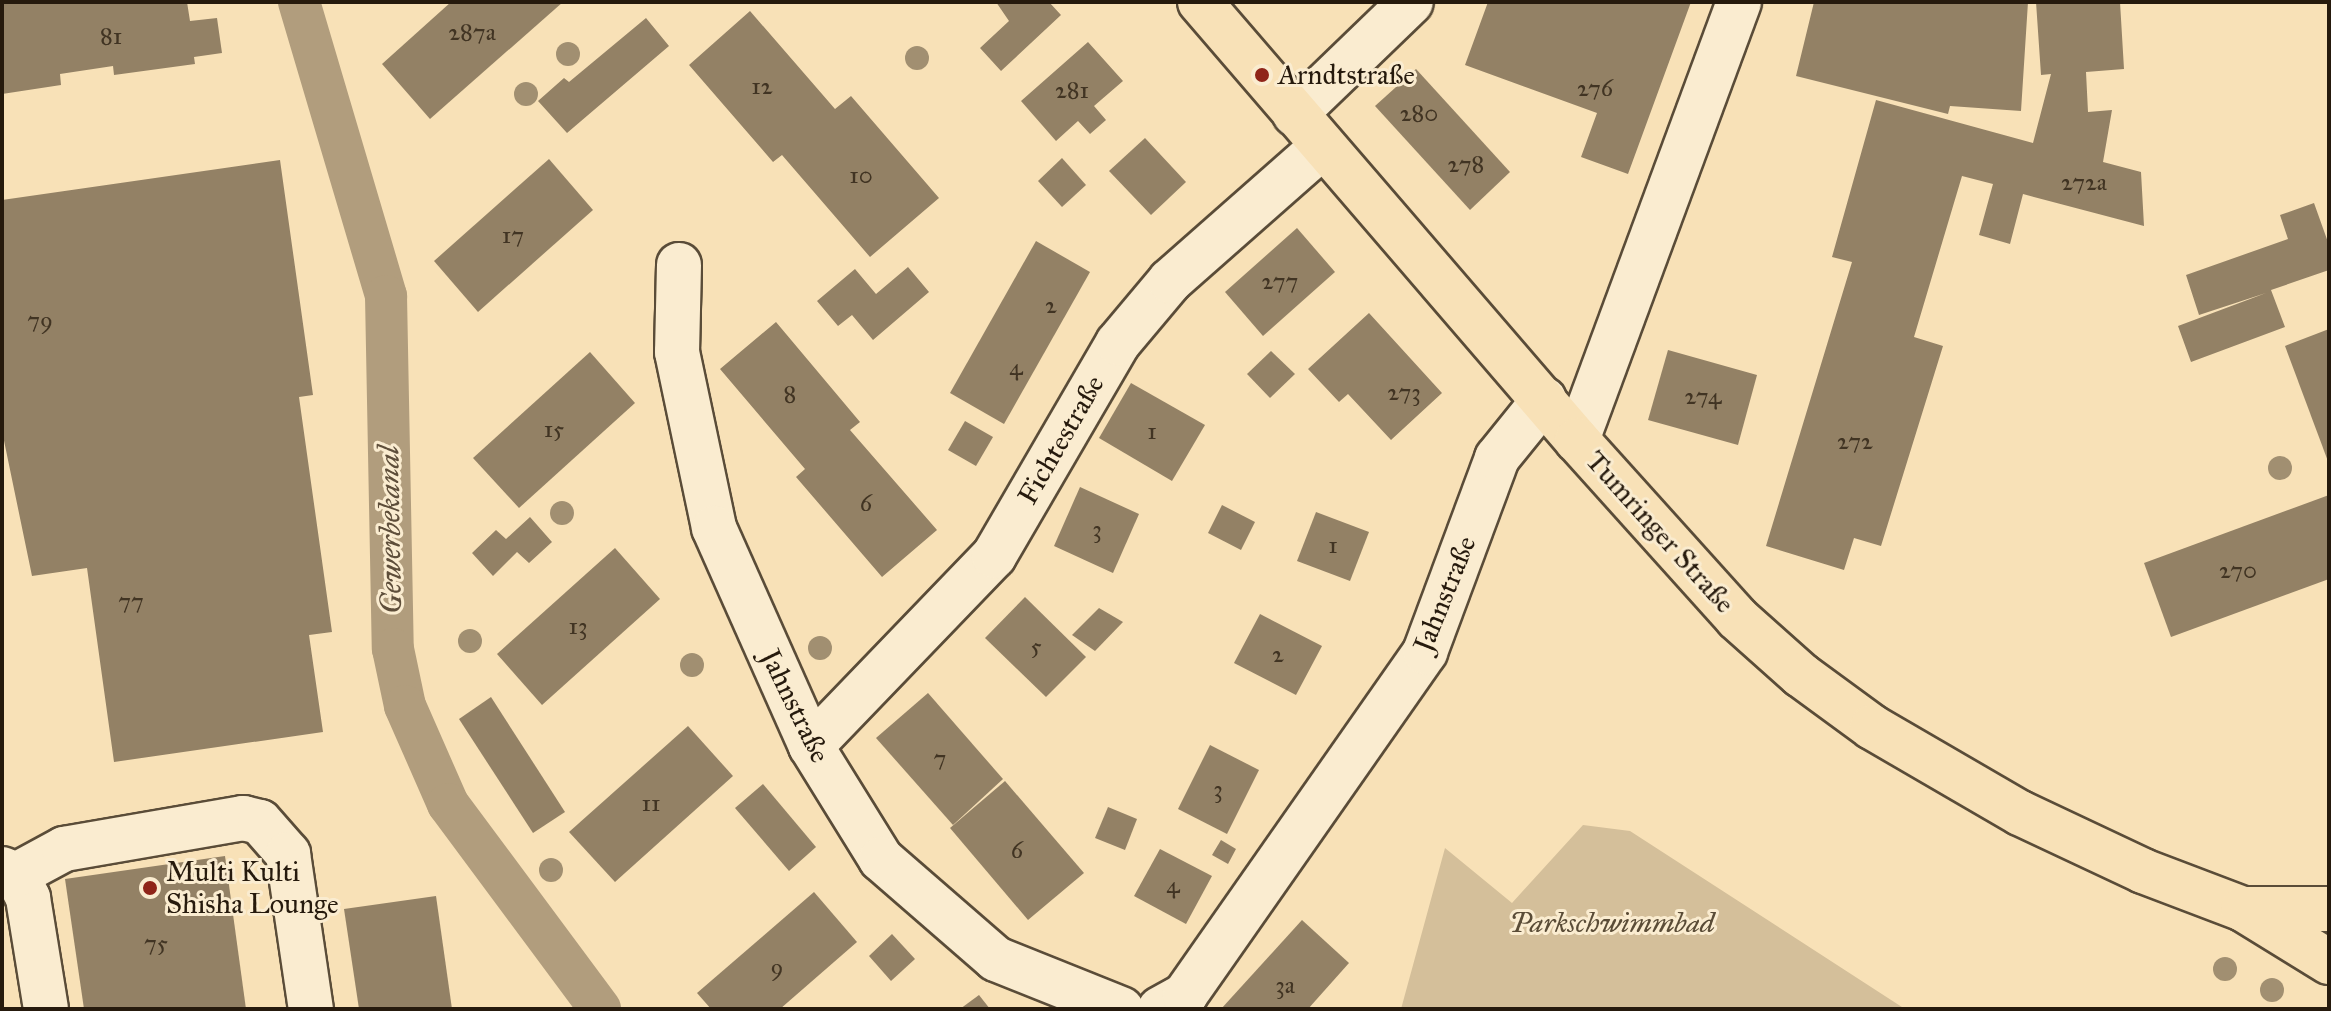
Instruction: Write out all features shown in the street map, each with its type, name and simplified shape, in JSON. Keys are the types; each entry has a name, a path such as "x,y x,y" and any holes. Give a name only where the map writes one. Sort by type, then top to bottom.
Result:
{"main road":[{"name":"Tumringer Straße","path":"1200,2 1577,440 1737,618 1801,675 1872,727 2077,842 2243,909 2329,962"},
{"name":"Tumringer Straße","path":"2243,909 2329,909"}],"street":[{"path":"1295,114 1411,2"},
{"path":"1577,440 1739,2"},
{"name":"Fichtestraße","path":"811,746 994,556 1118,343 1170,281 1323,146"},
{"name":"Jahnstraße","path":"679,265 677,352 714,528 811,746 881,859 996,959 1121,1009"},
{"name":"Jahnstraße","path":"1160,1009 1185,995 1425,652 1497,458 1544,400"},
{"path":"46,1009 33,919 9,872 64,849 243,818 260,822 288,854 311,1009"}],"green space":[{"name":"Parkschwimmbad","path":"1583,825 1630,831 1905,1009 1401,1009 1445,848 1512,903"}],"building":[{"path":"2,2 187,2 190,21 217,18 222,53 194,57 195,64 114,75 113,66 60,74 61,85 2,94"},
{"path":"451,2 563,2 430,119 382,64"},
{"path":"996,2 1049,2 1061,15 1001,71 980,48 1009,21"},
{"path":"1488,2 1691,2 1628,174 1581,157 1597,113 1465,65"},
{"path":"1814,2 2028,2 2021,111 1950,106 1948,114 1796,76"},
{"path":"2036,2 2120,2 2124,69 2086,72 2088,112 2112,110 2103,162 2141,172 2144,226 2023,194 2010,244 1979,235 1993,184 1962,176 1914,337 1943,346 1881,546 1854,538 1844,570 1766,546 1852,262 1832,257 1876,100 2033,143 2051,74 2041,75"},
{"path":"750,11 835,109 851,96 939,198 870,257 782,155 773,162 689,65"},
{"path":"646,18 669,46 567,133 538,101 564,78 569,82"},
{"path":"1088,42 1123,81 1094,106 1106,120 1090,134 1078,121 1056,141 1021,101"},
{"path":"1416,69 1510,172 1470,210 1375,106"},
{"path":"1145,138 1186,182 1151,215 1109,171"},
{"path":"1062,158 1086,185 1062,207 1038,181"},
{"path":"549,159 593,210 478,312 434,261"},
{"path":"280,160 313,395 299,397 332,632 309,635 323,732 114,762 87,568 32,576 2,431 2,200"},
{"path":"2314,203 2329,245 2329,270 2271,290 2285,327 2191,362 2178,326 2266,293 2199,315 2186,275 2288,239 2280,215"},
{"path":"1297,228 1335,272 1263,336 1225,292"},
{"path":"1036,241 1090,272 1004,424 950,393"},
{"path":"908,267 929,292 873,340 852,315 838,326 817,301 855,269 876,294"},
{"path":"1369,313 1442,393 1391,440 1348,394 1339,402 1308,369"},
{"path":"776,322 860,422 850,430 937,530 882,577 796,477 805,469 720,369"},
{"path":"2329,329 2329,464 2285,346"},
{"path":"1668,350 1757,375 1738,445 1648,420"},
{"path":"1271,351 1295,374 1270,398 1247,374"},
{"path":"590,352 635,403 519,508 473,458"},
{"path":"1131,383 1205,425 1172,481 1099,438"},
{"path":"965,421 993,437 976,466 948,450"},
{"path":"1080,487 1139,514 1113,573 1054,546"},
{"path":"2329,495 2329,579 2171,637 2144,563"},
{"path":"1222,505 1255,522 1241,550 1208,533"},
{"path":"1316,512 1369,532 1350,581 1297,561"},
{"path":"530,517 552,542 529,563 517,552 493,576 472,553 496,530 506,539"},
{"path":"615,548 660,599 542,705 497,654"},
{"path":"1025,597 1086,657 1046,697 985,638"},
{"path":"1099,608 1123,622 1095,651 1072,635"},
{"path":"1260,614 1322,646 1296,695 1234,663"},
{"path":"928,693 1003,779 953,825 876,738"},
{"path":"491,697 565,812 533,833 459,719"},
{"path":"688,726 733,776 615,882 569,832"},
{"path":"1210,745 1259,770 1227,834 1178,809"},
{"path":"1005,781 1084,873 1028,920 950,828"},
{"path":"763,784 816,847 789,871 735,808"},
{"path":"1108,807 1137,819 1125,850 1095,838"},
{"path":"1221,840 1236,849 1228,864 1212,855"},
{"path":"1160,849 1212,876 1186,924 1134,896"},
{"path":"225,856 246,1009 84,1009 65,879"},
{"path":"814,892 857,942 780,1009 711,1009 697,993"},
{"path":"436,896 452,1009 359,1009 344,909"},
{"path":"1302,920 1349,963 1308,1009 1221,1009"},
{"path":"892,934 915,959 891,981 869,956"},
{"path":"979,995 990,1009 960,1009"}],"waterway":[{"name":"Gewerbekanal","path":"299,2 386,296 393,649 405,706 448,804 600,1009"}],"place":[{"name":"Arndtstraße","path":"1262,75"},
{"name":"Multi Kulti Shisha Lounge","path":"150,888"}]}
